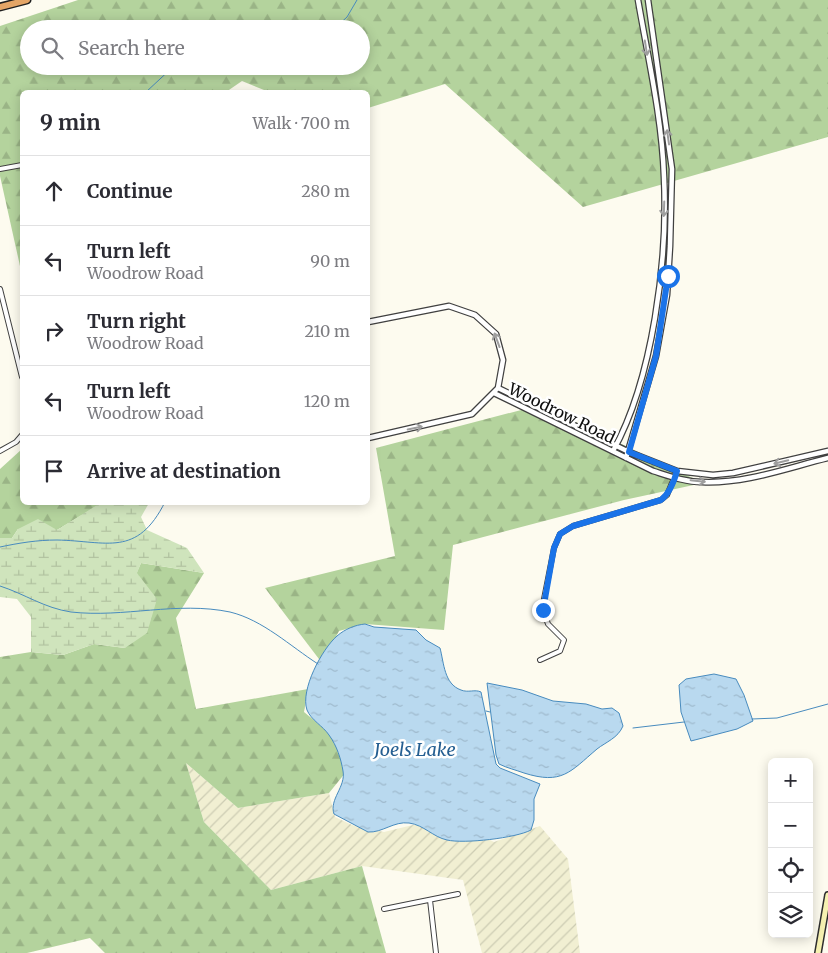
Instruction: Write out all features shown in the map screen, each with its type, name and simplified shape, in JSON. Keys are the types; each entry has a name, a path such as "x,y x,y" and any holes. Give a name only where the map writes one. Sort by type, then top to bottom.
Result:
{"highway":[{"path":"0,6 15,0"},
{"path":"0,6 27,0"}],"main road":[{"path":"818,953 828,895"}],"street":[{"path":"613,452 634,404 658,307 662,265 664,177 638,0"},
{"path":"626,458 656,356 667,295 670,246 672,169 648,0"},
{"path":"0,169 20,165"},
{"path":"0,289 20,369"},
{"path":"370,322 449,306 475,315 496,334 503,360 498,388 472,414 370,438"},
{"name":"Woodrow Road","path":"498,388 616,446 677,471 713,475 733,473 828,451"},
{"name":"Woodrow Road","path":"494,393 653,471 675,478 702,482 733,482 828,458"},
{"path":"0,451 16,442 20,437"},
{"path":"540,660 560,650 564,640 548,624 543,610 554,548 560,534 573,526 661,500 667,495 677,471"},
{"path":"384,909 458,894"},
{"path":"430,900 436,953"}],"shaded area":[{"path":"186,763 238,808 329,793 335,817 352,825 384,832 417,824 482,836 494,842 540,826 568,859 580,953 482,953 463,880 362,866 271,890 204,822"}],"green space":[{"path":"78,0 828,0 828,137 583,207 445,84 370,107 370,90 264,90 242,81 229,90 20,90 20,266 0,176 0,26"},
{"path":"540,405 703,483 624,500 453,545 444,630 365,624 339,631 322,663 265,588 395,556 376,448"},
{"path":"20,451 20,505 99,505 57,530 18,529 12,538 0,538 0,469"},
{"path":"97,505 148,505 141,517 147,530 187,548 204,573 141,563 137,573 157,599 147,633 125,648 94,644 63,655 31,652 31,617 17,599 0,597 0,538 12,538 18,529 38,519 57,530"},
{"path":"141,563 204,573 176,618 196,709 308,689 304,712 332,735 346,772 329,793 238,808 186,763 204,822 271,890 362,866 386,953 105,953 90,938 27,953 0,953 0,657 31,652 63,655 94,644 125,648 137,572"}],"water":[{"name":"Joels Lake","path":"365,624 374,627 416,630 426,640 440,648 448,678 455,687 464,691 481,692 496,764 500,768 540,784 534,799 534,820 531,830 502,838 455,841 447,840 409,823 368,832 334,814 334,803 343,777 342,766 332,739 311,717 307,710 307,692 314,670 331,642 347,629"},
{"path":"714,674 736,679 753,721 737,729 691,741 681,712 679,685 686,679"},
{"path":"487,683 522,690 553,701 586,704 602,709 612,708 619,713 623,726 615,737 572,770 557,777 537,776 508,768 499,764 496,755"}],"waterway":[{"path":"344,20 357,0"},
{"path":"148,90 164,75"},
{"path":"0,547 50,540 106,543 132,539 143,532 154,520 163,505"},
{"path":"0,586 43,604 71,612 111,613 190,608 230,612 265,627 318,664"},
{"path":"752,719 777,718 828,704"},
{"path":"486,711 490,712"},
{"path":"633,728 684,722"}],"route":[{"path":"543,610 554,548 560,534 573,526 661,500 667,495 675,478 677,471 629,452 656,356 667,295 668,276"}]}
